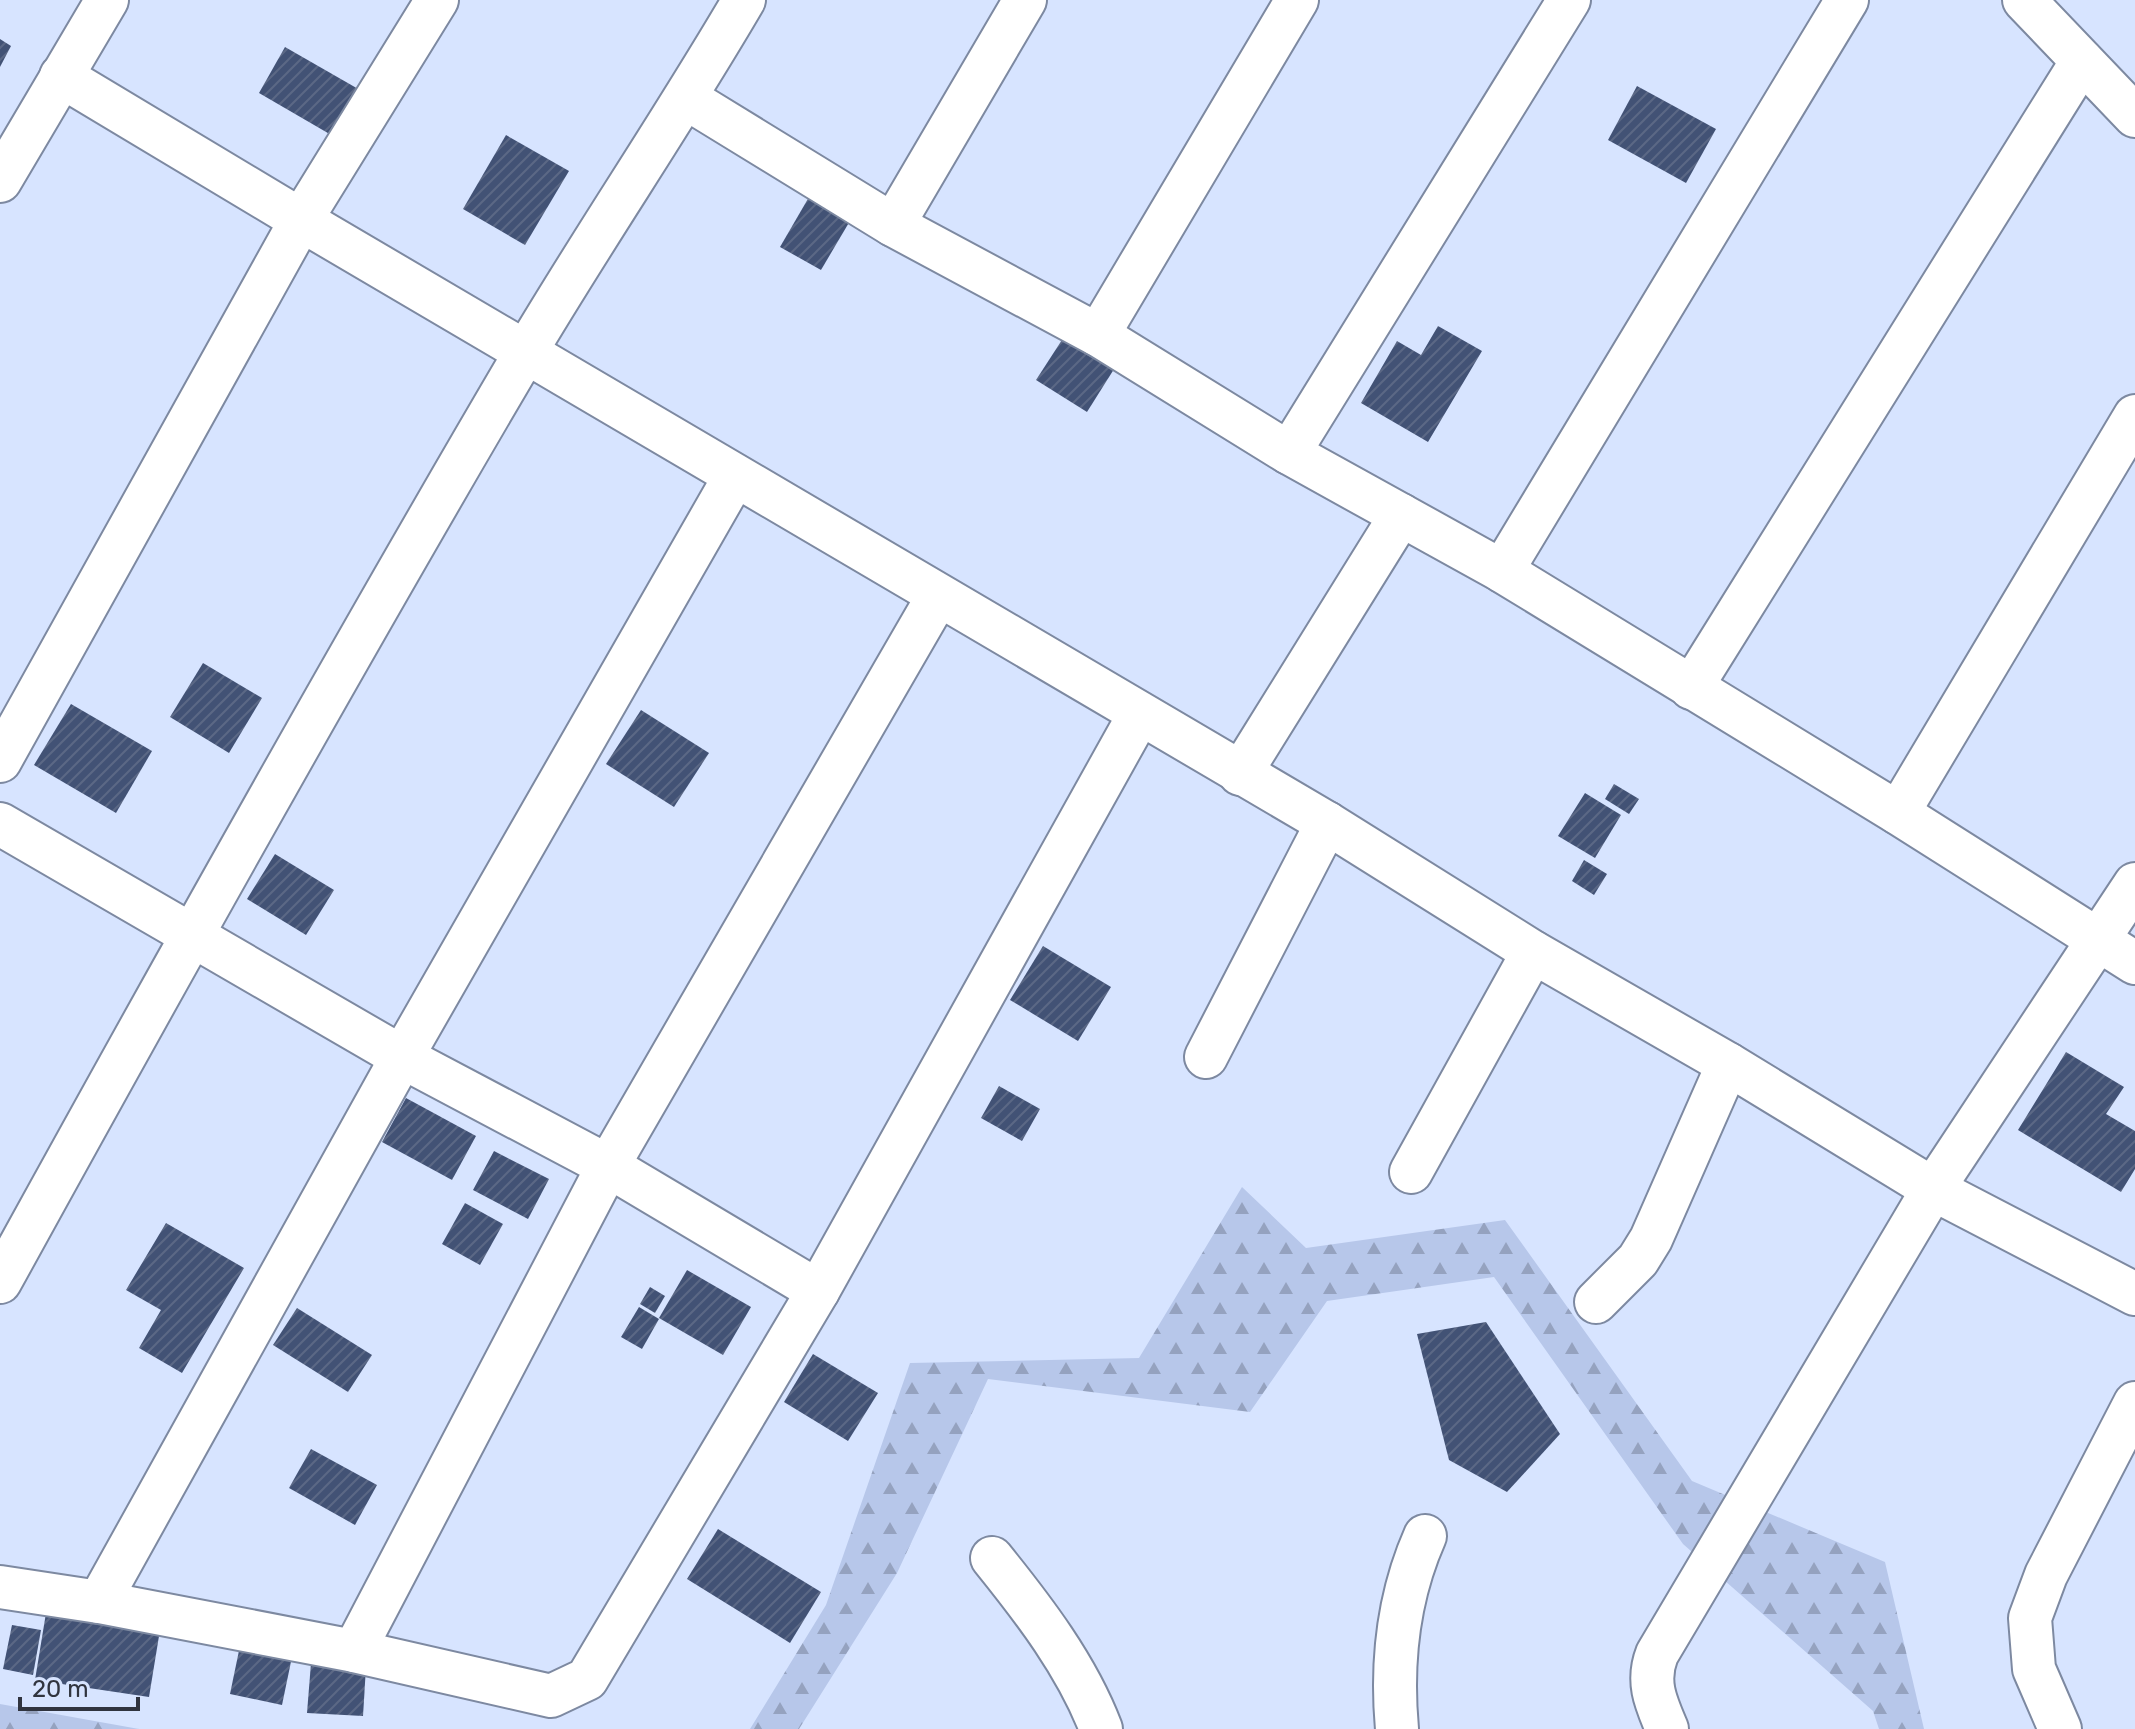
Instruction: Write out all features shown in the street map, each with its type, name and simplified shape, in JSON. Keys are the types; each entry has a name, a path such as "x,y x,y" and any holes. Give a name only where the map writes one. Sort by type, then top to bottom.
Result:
{"street":[{"path":"0,181 107,0"},
{"path":"0,761 301,220 437,0"},
{"path":"0,1282 190,936 526,351 686,98 744,0"},
{"path":"893,225 1025,0"},
{"path":"1098,335 1297,0"},
{"path":"1289,453 1569,0"},
{"path":"1502,571 1847,0"},
{"path":"2024,0 2135,116"},
{"path":"1691,688 2082,61"},
{"path":"61,76 1139,715 1327,823 1533,952 1728,1064 1933,1189 2135,1294"},
{"path":"686,98 893,225 1098,335 1289,453 1502,571 1898,813 2135,963"},
{"path":"1898,813 2135,416"},
{"path":"99,1602 402,1057 735,476"},
{"path":"1240,774 1401,515"},
{"path":"354,1651 608,1166 938,596"},
{"path":"0,1587 99,1602 354,1651 551,1696 587,1679 818,1291 1139,715"},
{"path":"1206,1057 1327,823"},
{"path":"0,824 402,1057 608,1166 818,1291"},
{"path":"1667,1729 1651,1690 1651,1667 1657,1654 1933,1189 2135,884"},
{"path":"1411,1172 1533,952"},
{"path":"1596,1302 1638,1260 1651,1239 1728,1064"},
{"path":"2060,1729 2034,1669 2030,1618 2046,1575 2135,1403"},
{"path":"1397,1729 1396,1644 1411,1568 1425,1536"},
{"path":"992,1558 1062,1654 1091,1703 1101,1729"}],"green space":[{"path":"1242,1187 1306,1248 1505,1220 1692,1481 1885,1562 1924,1729 1879,1729 1873,1711 1683,1544 1494,1277 1327,1301 1250,1412 988,1379 897,1573 799,1729 750,1729 826,1605 910,1363 1139,1358"},
{"path":"0,1704 139,1729 0,1729"}],"building":[{"path":"0,39 11,46 0,67"},
{"path":"285,47 360,90 333,136 259,93"},
{"path":"1637,86 1716,129 1686,183 1608,140"},
{"path":"506,135 569,171 525,245 463,209"},
{"path":"816,185 857,209 821,270 780,247"},
{"path":"1071,326 1121,358 1087,412 1036,380"},
{"path":"1438,326 1482,351 1428,442 1361,403 1397,341 1421,355"},
{"path":"203,663 262,698 229,753 170,717"},
{"path":"71,704 152,751 116,813 34,765"},
{"path":"641,710 709,753 674,807 606,764"},
{"path":"1614,784 1639,799 1629,814 1605,799"},
{"path":"1585,793 1621,815 1595,858 1558,836"},
{"path":"275,854 334,890 306,935 247,899"},
{"path":"1584,860 1607,874 1594,895 1572,881"},
{"path":"1043,946 1111,987 1078,1041 1010,1000"},
{"path":"2066,1052 2124,1087 2106,1114 2135,1131 2135,1169 2121,1192 2018,1130"},
{"path":"999,1086 1040,1109 1022,1141 981,1118"},
{"path":"406,1098 476,1136 452,1180 382,1142"},
{"path":"494,1151 549,1179 528,1219 473,1190"},
{"path":"465,1203 503,1224 480,1265 442,1244"},
{"path":"166,1223 244,1268 182,1373 139,1348 161,1310 126,1290"},
{"path":"687,1270 751,1307 723,1355 659,1318"},
{"path":"650,1287 665,1296 655,1313 640,1304"},
{"path":"639,1307 659,1319 642,1349 621,1337"},
{"path":"297,1308 372,1355 348,1392 273,1345"},
{"path":"1486,1322 1560,1434 1507,1492 1449,1460 1417,1334"},
{"path":"813,1354 878,1393 848,1441 784,1402"},
{"path":"311,1449 377,1485 355,1525 289,1488"},
{"path":"718,1529 821,1592 790,1643 687,1579"},
{"path":"46,1613 160,1630 149,1697 35,1680"},
{"path":"12,1625 41,1630 33,1675 3,1669"},
{"path":"241,1641 293,1652 282,1705 230,1694"},
{"path":"311,1663 366,1667 363,1716 307,1713"}]}
